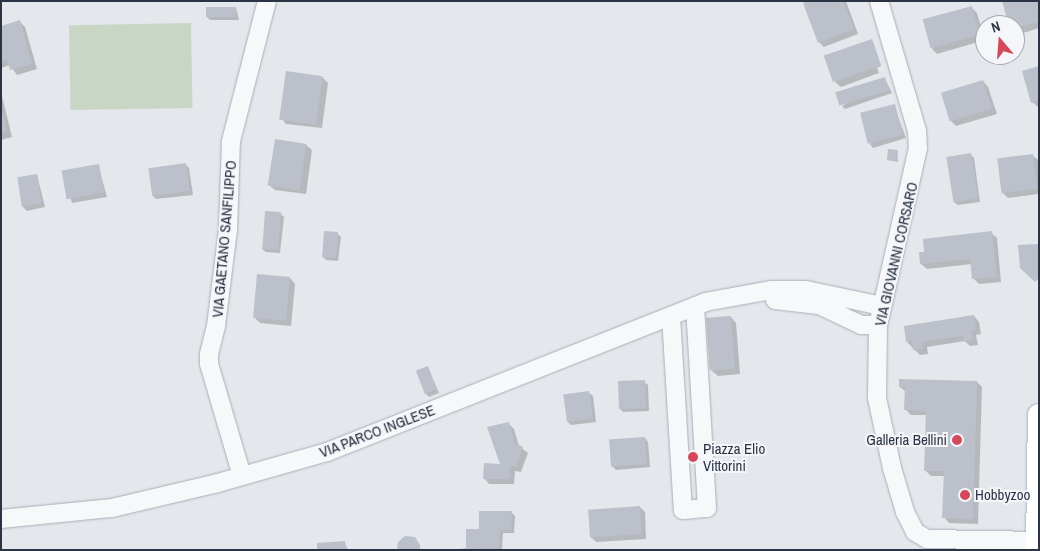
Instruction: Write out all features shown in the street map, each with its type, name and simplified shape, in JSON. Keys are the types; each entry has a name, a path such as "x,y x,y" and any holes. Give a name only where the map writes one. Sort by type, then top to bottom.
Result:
{"main road":[{"path":"1038,544 1039,415"}],"street":[{"name":"VIA GAETANO SANFILIPPO","path":"242,476 209,364 209,354 216,326 228,230 232,141 267,1"},
{"name":"VIA GIOVANNI CORSARO","path":"879,1 912,113 918,148 878,325 877,398 883,435 905,512 915,532 927,539 1038,544"},
{"name":"VIA PARCO INGLESE","path":"1,518 112,508 242,476 327,452 695,306 772,290 806,290 882,306"},
{"path":"740,297 819,305 862,325 878,325"},
{"path":"671,316 683,510 707,508 695,306"}],"green space":[{"path":"191,23 192,108 71,110 69,25"}],"building":[{"path":"809,1 843,1 854,29 818,43 803,3"},
{"path":"1002,1 1039,1 1039,22 1025,26 1025,15 1006,15"},
{"path":"972,6 975,17 975,36 931,48 923,19"},
{"path":"206,7 236,7 236,17 206,17"},
{"path":"20,20 32,64 10,70 7,59 1,61 1,26"},
{"path":"872,39 881,65 833,82 824,56"},
{"path":"1039,66 1039,100 1031,103 1022,71"},
{"path":"286,71 323,76 316,125 279,120"},
{"path":"885,77 889,90 839,106 835,92"},
{"path":"983,80 992,109 950,122 941,93"},
{"path":"895,104 903,135 868,144 860,113"},
{"path":"1,106 7,132 1,133"},
{"path":"275,139 307,144 299,190 268,185"},
{"path":"888,149 898,150 897,161 887,160"},
{"path":"971,153 978,198 954,202 946,157"},
{"path":"1033,154 1037,189 1002,193 997,158"},
{"path":"186,163 190,191 152,196 148,168"},
{"path":"99,164 104,193 67,199 62,171"},
{"path":"37,174 42,204 22,207 17,177"},
{"path":"265,211 281,212 278,250 262,249"},
{"path":"324,231 338,232 336,258 322,257"},
{"path":"992,231 997,277 972,279 970,259 920,264 919,252 924,252 923,239"},
{"path":"1039,244 1039,278 1035,282 1020,268 1018,245"},
{"path":"257,274 290,277 286,321 253,318"},
{"path":"974,315 976,329 972,330 973,340 964,342 963,336 922,342 923,349 913,350 912,341 906,342 904,326"},
{"path":"731,316 735,369 710,371 706,318"},
{"path":"428,366 437,389 425,394 416,371"},
{"path":"899,379 977,381 973,519 942,518 944,471 924,471 926,411 904,410 905,387 899,387"},
{"path":"645,380 646,408 619,409 618,381"},
{"path":"589,391 593,419 567,422 563,395"},
{"path":"509,422 515,443 523,447 516,467 510,466 509,479 483,479 484,463 500,464 487,427"},
{"path":"645,437 647,464 611,466 609,440"},
{"path":"640,506 642,534 590,538 588,510"},
{"path":"479,511 512,511 511,530 500,530 499,548 454,550 466,548 466,529 479,529"},
{"path":"405,536 415,537 420,545 420,550 397,550 398,542"},
{"path":"345,541 346,550 317,550 317,543"}],"place":[{"name":"Galleria Bellini","path":"957,440"},
{"name":"Piazza Elio Vittorini","path":"693,457"},
{"name":"Hobbyzoo","path":"965,495"}]}
